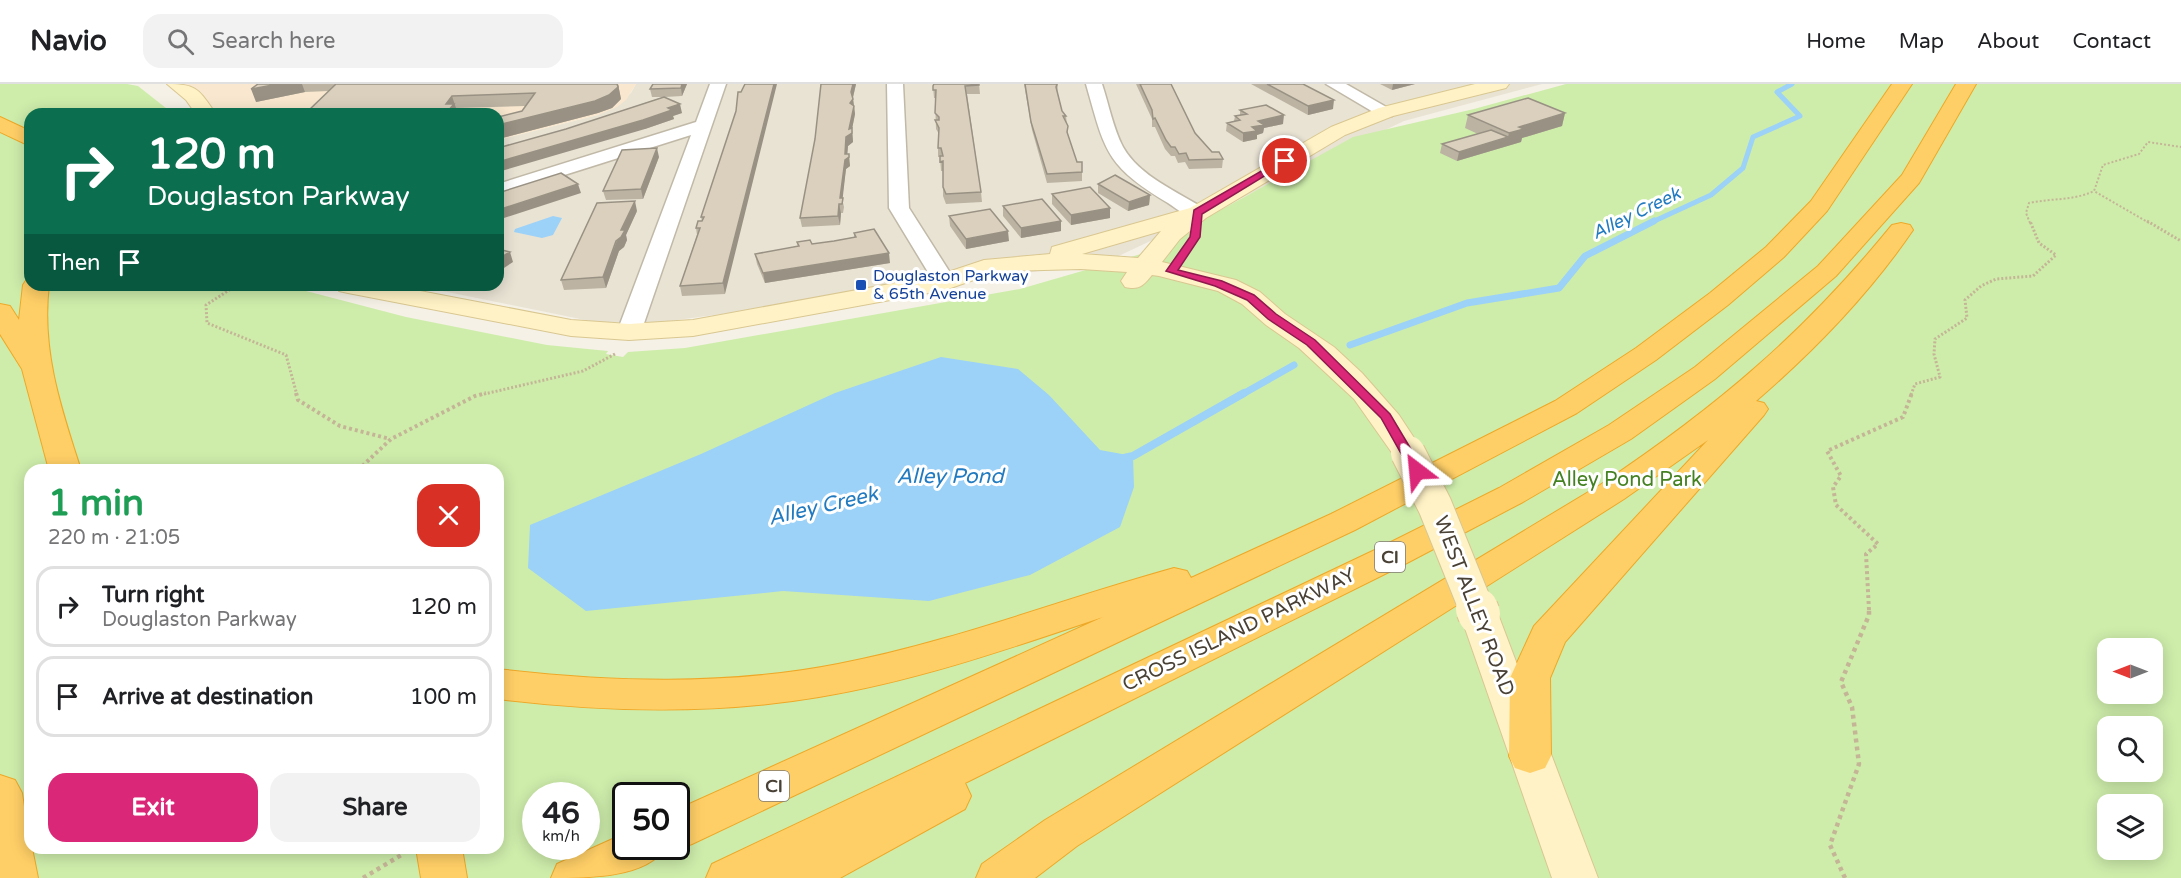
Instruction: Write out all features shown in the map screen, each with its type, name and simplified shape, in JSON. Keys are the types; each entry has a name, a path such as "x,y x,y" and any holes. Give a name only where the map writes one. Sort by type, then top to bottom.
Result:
{"highway":[{"name":"CI","path":"690,825 1343,522 1566,407 1646,354 1719,299 1775,252 1819,206 1902,84"},
{"path":"1530,756 1530,678 1548,636 1575,603 1826,330 1868,278 1901,230 1925,181 1960,94"},
{"name":"CROSS ISLAND PARKWAY","path":"729,878 1392,556 1511,495 1620,432 1705,373 1827,271 1874,223 1911,178 1960,94"},
{"path":"0,123 24,137"},
{"path":"999,878 1061,833 1612,492 1699,432 1755,385 1818,326 1865,278 1901,230"},
{"path":"35,291 31,329 35,367 63,464"},
{"path":"0,312 35,367"},
{"path":"504,685 544,691 632,696 719,693 804,685 897,666 1030,629 1343,522"},
{"path":"798,878 1392,556"},
{"path":"0,793 14,878"},
{"path":"441,854 444,878"},
{"path":"574,878 613,860"}],"main road":[{"path":"177,84 193,96 202,108"},
{"path":"1022,264 1198,213 1338,130 1386,112 1499,84"},
{"path":"945,282 994,283 1066,275 1153,276 1195,237 1198,213"},
{"path":"379,291 571,328 629,332 693,328 945,282 984,268 1022,264 1093,262 1153,276"},
{"name":"WEST ALLEY ROAD","path":"1153,276 1272,317 1311,343 1386,416 1435,506 1479,614 1575,878"}],"street":[{"path":"629,332 718,84"},
{"path":"895,84 899,208 945,282"},
{"path":"1094,84 1115,149 1128,165 1146,179 1198,213"},
{"path":"1334,84 1386,112"},
{"path":"504,188 704,125"}],"path":[{"path":"1845,878 1830,844 1859,765 1852,707 1841,682 1869,615 1866,554 1878,544 1836,505 1833,487 1841,476 1827,450 1903,417 1915,384 1940,377 1934,354 1935,339 1967,318 1965,300 1978,286 1996,277 2033,276 2056,255 2039,243 2026,213 2029,203 2048,199 2078,199 2094,191 2103,165 2139,154 2148,142 2181,147"},
{"path":"2094,191 2181,241"},
{"path":"228,291 206,305 207,323 286,355 298,400 340,426 391,439"},
{"path":"364,464 391,439 475,396 583,370 614,356 629,332"},
{"path":"363,878 403,854"}],"shaded area":[{"path":"177,84 636,84 626,100 617,107 598,115 504,138 504,108 212,108"},
{"path":"636,84 1542,84 1404,121 1106,262 662,322 595,322 443,291 504,291 504,138 598,115 631,93"}],"green space":[{"name":"Alley Pond Park","path":"0,84 127,84 138,86 166,108 24,108 24,291 306,291 406,317 547,345 608,351 606,354 623,357 628,352 685,348 1020,289 1141,254 1353,137 1474,109 1566,84 2181,84 2181,878 0,878"}],"water":[{"path":"553,216 562,218 553,235 542,238 514,232 515,229"},
{"name":"Alley Pond","path":"941,357 1018,369 1049,395 1100,450 1133,456 1134,487 1120,527 1030,575 929,601 783,591 586,611 528,568 530,525 701,454 835,393"}],"building":[{"path":"258,84 278,84 251,89"},
{"path":"336,84 617,84 618,87 609,95 595,101 504,124 504,116 522,111 535,93 452,96 446,104 454,104 450,108 311,108"},
{"path":"653,84 682,84 681,88 650,89"},
{"path":"745,84 774,84 723,283 680,286 700,228 696,228 698,221 702,221 704,217 701,217 736,111 738,92 741,92"},
{"path":"821,84 853,84 851,92 853,99 850,103 854,106 849,129 852,128 852,133 846,137 845,154 849,154 849,157 845,160 840,198 843,198 842,204 839,204 838,216 800,218 815,139"},
{"path":"934,84 979,84 965,86 981,192 946,194 943,187 943,161 940,162 940,156 943,156 941,148 938,148 939,128 935,120 939,120 939,117 935,113"},
{"path":"1025,84 1057,84 1062,111 1066,116 1063,116 1068,126 1067,132 1077,162 1082,162 1082,172 1047,174 1031,122"},
{"path":"1140,84 1171,84 1195,133 1212,152 1219,152 1223,159 1189,160 1186,153 1179,154 1175,147 1171,147 1155,118 1153,119 1152,110"},
{"path":"1267,84 1303,84 1334,100 1308,106"},
{"path":"664,97 680,104 668,108 672,110 643,120 504,160 504,146"},
{"path":"1528,98 1565,113 1519,127 1524,129 1509,133 1468,115"},
{"path":"1266,105 1284,115 1258,121 1264,125 1252,127 1257,131 1243,133 1227,123 1240,120 1235,116 1247,114 1240,110"},
{"path":"1491,130 1508,137 1459,152 1442,144"},
{"path":"657,148 641,189 603,191 622,150"},
{"path":"561,173 578,184 504,208 504,191"},
{"path":"1115,175 1150,195 1129,202 1098,184"},
{"path":"1090,187 1110,208 1071,215 1052,194"},
{"path":"1042,199 1061,221 1021,228 1003,206"},
{"path":"635,201 621,230 625,230 616,241 603,277 561,280 597,203"},
{"path":"990,209 1008,231 966,239 949,216"},
{"path":"874,229 889,253 763,273 755,254 799,246 797,242 810,240 812,244 856,237 854,233"}],"waterway":[{"name":"Alley Creek","path":"1651,223 1711,195 1743,168 1753,137 1800,116 1777,92 1792,84"},
{"name":"Alley Creek","path":"1350,345 1467,303 1559,288 1585,256 1651,223"},
{"name":"Alley Creek","path":"1241,395 1294,365"},
{"name":"Alley Creek","path":"1124,458 1133,456 1244,393"}],"place":[{"name":"Douglaston Parkway & 65th Avenue","path":"861,285"}],"route":[{"path":"1285,161 1198,213 1195,237 1172,271 1218,284 1250,297 1272,317 1311,343 1386,416 1417,471"}]}
